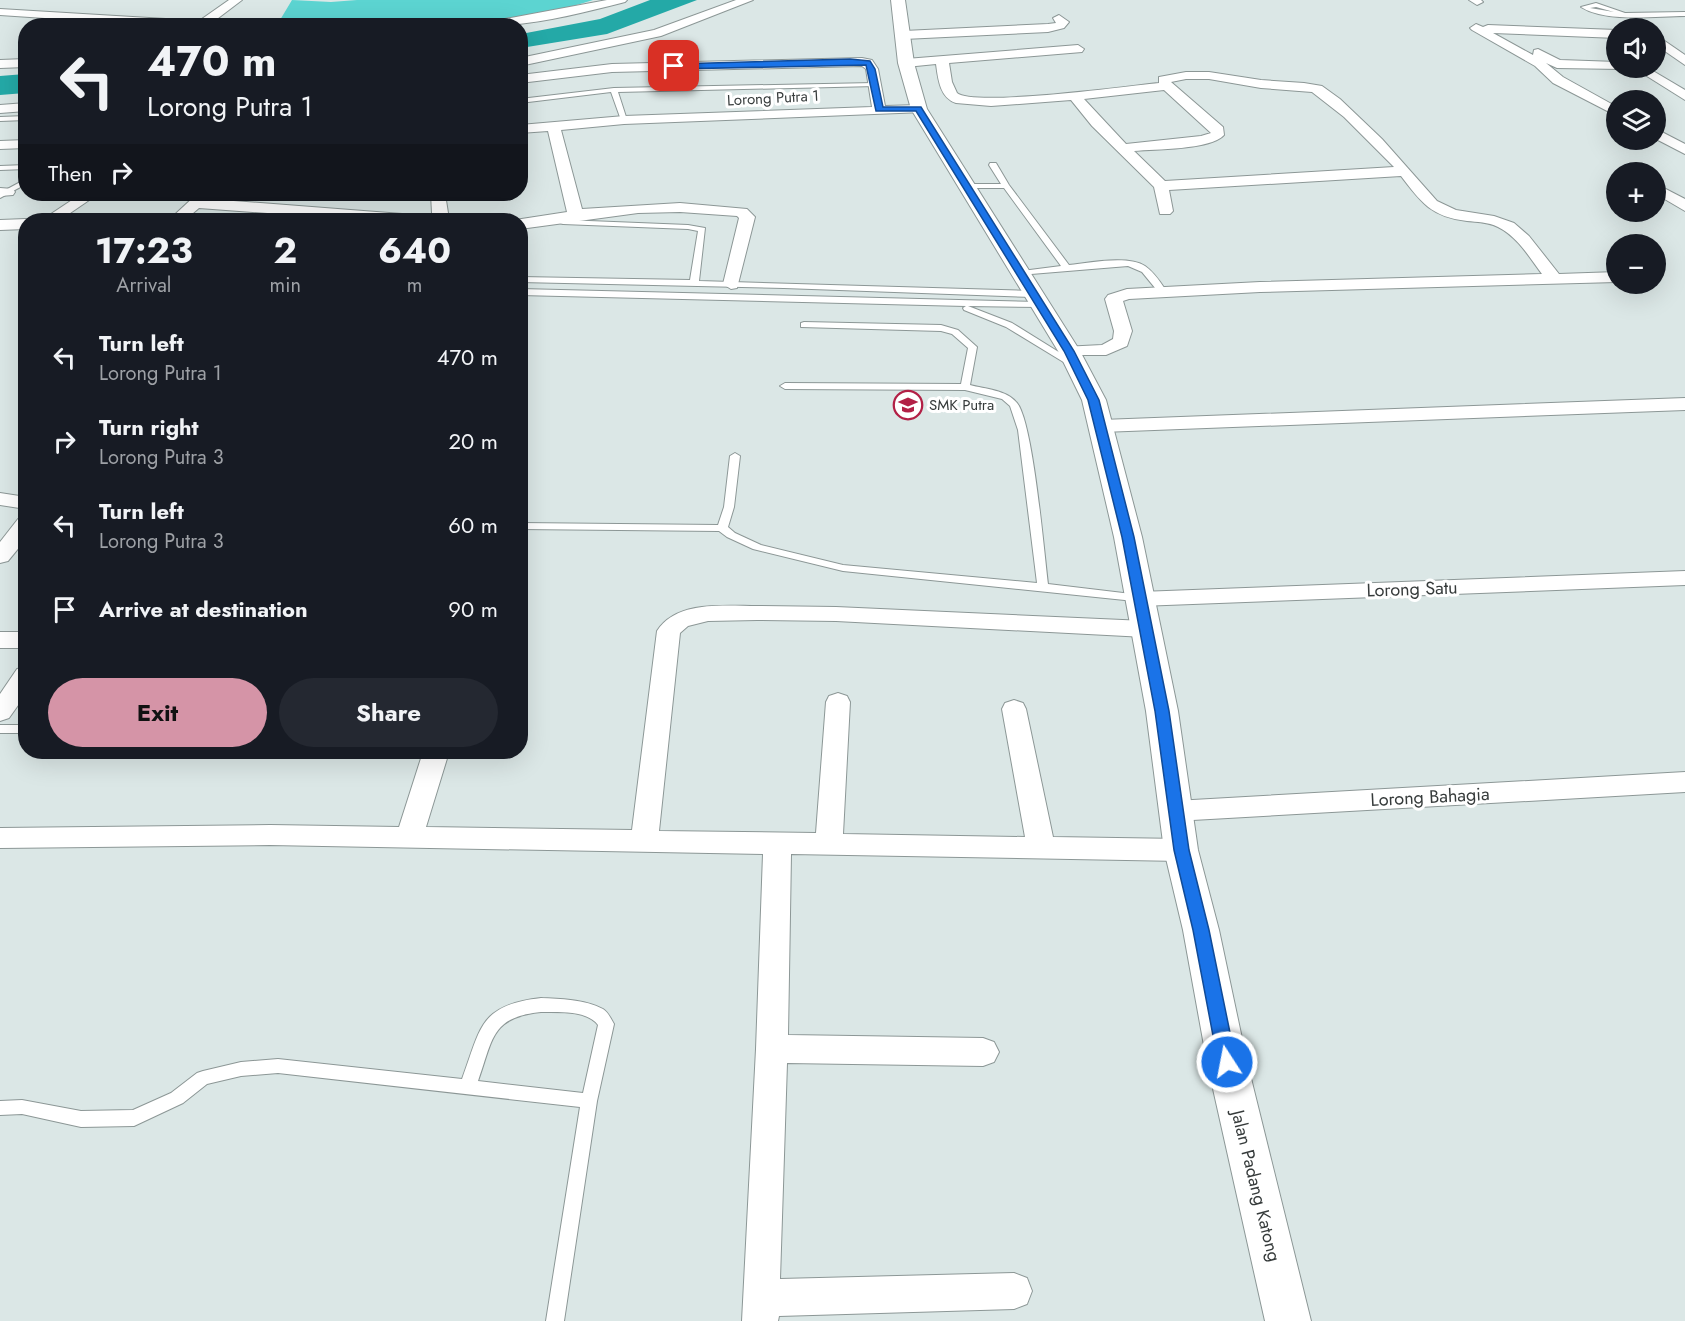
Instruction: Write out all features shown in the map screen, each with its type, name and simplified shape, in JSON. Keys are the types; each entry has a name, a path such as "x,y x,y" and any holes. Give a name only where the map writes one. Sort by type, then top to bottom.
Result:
{"street":[{"path":"210,18 236,0"},
{"path":"528,19 621,0"},
{"path":"528,61 607,46 657,33 747,0"},
{"name":"Jalan Padang Katong","path":"898,0 905,49 919,109 1073,358 1088,386 1102,426 1128,537 1162,711 1181,850 1201,930 1227,1062 1288,1321"},
{"path":"93,17 110,7"},
{"path":"0,12 109,18"},
{"path":"905,49 1060,26 1063,22 1059,18"},
{"path":"1606,34 1499,31 1476,28 1539,63 1558,80 1606,106"},
{"path":"1499,31 1557,64 1606,66"},
{"path":"1666,36 1675,35"},
{"path":"905,49 942,61 1078,49"},
{"path":"942,61 948,90 956,99 971,102 1075,96 1167,86"},
{"path":"528,78 612,68 862,62 871,65 879,110"},
{"path":"0,64 18,63"},
{"path":"1125,148 1203,140 1217,135 1218,130 1212,124 1167,86 1164,80 1172,77 1228,78 1278,87 1316,88 1344,110 1405,171 1429,202 1443,211 1460,217 1493,220 1507,225 1555,279"},
{"path":"1656,78 1685,96"},
{"path":"1075,96 1097,123 1125,148 1161,186 1165,211"},
{"path":"0,109 18,108"},
{"name":"Lorong Putra 1","path":"528,128 624,120 919,109"},
{"path":"553,125 576,215"},
{"path":"1666,139 1685,150"},
{"path":"0,145 18,144"},
{"path":"1161,186 1405,171"},
{"path":"1666,194 1685,206"},
{"path":"61,213 80,201"},
{"path":"184,213 197,201"},
{"path":"229,201 347,213"},
{"path":"439,201 440,213"},
{"path":"528,223 576,215 664,209 742,212 747,217 731,284"},
{"path":"0,225 18,225"},
{"path":"1073,358 1106,350 1121,342 1123,331 1114,299 1127,294 1606,277"},
{"path":"1102,426 1685,404"},
{"path":"0,499 18,501"},
{"path":"0,556 18,534"},
{"name":"Lorong Satu","path":"1140,599 1685,578"},
{"path":"644,842 669,631 680,620 708,615 836,614 1145,629"},
{"path":"0,640 18,640"},
{"path":"0,712 18,686"},
{"path":"829,845 838,702"},
{"path":"1014,709 1041,848"},
{"path":"409,837 434,759"},
{"name":"Lorong Bahagia","path":"1175,811 1685,782"},
{"path":"0,838 270,834 1181,850"},
{"path":"777,844 772,1049 761,1310 1014,1291"},
{"path":"772,1049 983,1052"}],"lane":[{"path":"1622,13 1596,5 1584,7 1600,13 1685,14"},
{"path":"528,100 614,90 874,85"},
{"path":"614,90 624,120"},
{"path":"0,119 18,118"},
{"path":"993,165 1068,269"},
{"path":"0,168 18,167"},
{"path":"3,193 18,185"},
{"path":"968,186 1006,186"},
{"path":"557,219 563,222 688,227 702,230 694,283"},
{"path":"528,292 947,302 1032,291 1068,269 1120,264 1136,265 1148,272 1163,292"},
{"path":"528,279 1032,291"},
{"path":"783,297 784,285"},
{"path":"947,302 987,314 1073,358"},
{"path":"804,324 926,327 955,332 973,348 965,387"},
{"path":"785,386 965,387 1005,397 1020,415 1043,587"},
{"path":"722,528 729,507 735,456"},
{"path":"528,526 722,528 731,535 757,547 843,568 1043,587 1140,599"},
{"path":"0,729 18,729"},
{"path":"468,1086 490,1026 496,1018 514,1008 569,1007 599,1014 606,1024 589,1101 555,1321"},
{"path":"0,1108 22,1107 81,1119 134,1118 177,1098 203,1078 241,1069 278,1066 589,1101"}],"shaded area":[{"path":"292,0 331,2 357,0 593,0 555,11 516,18 281,18"},
{"path":"650,0 697,0 607,34 528,47 528,33 600,19"},
{"path":"18,75 18,94 0,95 0,76"}],"place":[{"name":"SMK Putra","path":"908,405"}],"route":[{"path":"674,66 850,61 871,65 879,110 919,109 1069,351 1094,400 1128,537 1162,711 1181,850 1201,930 1227,1062"}]}
